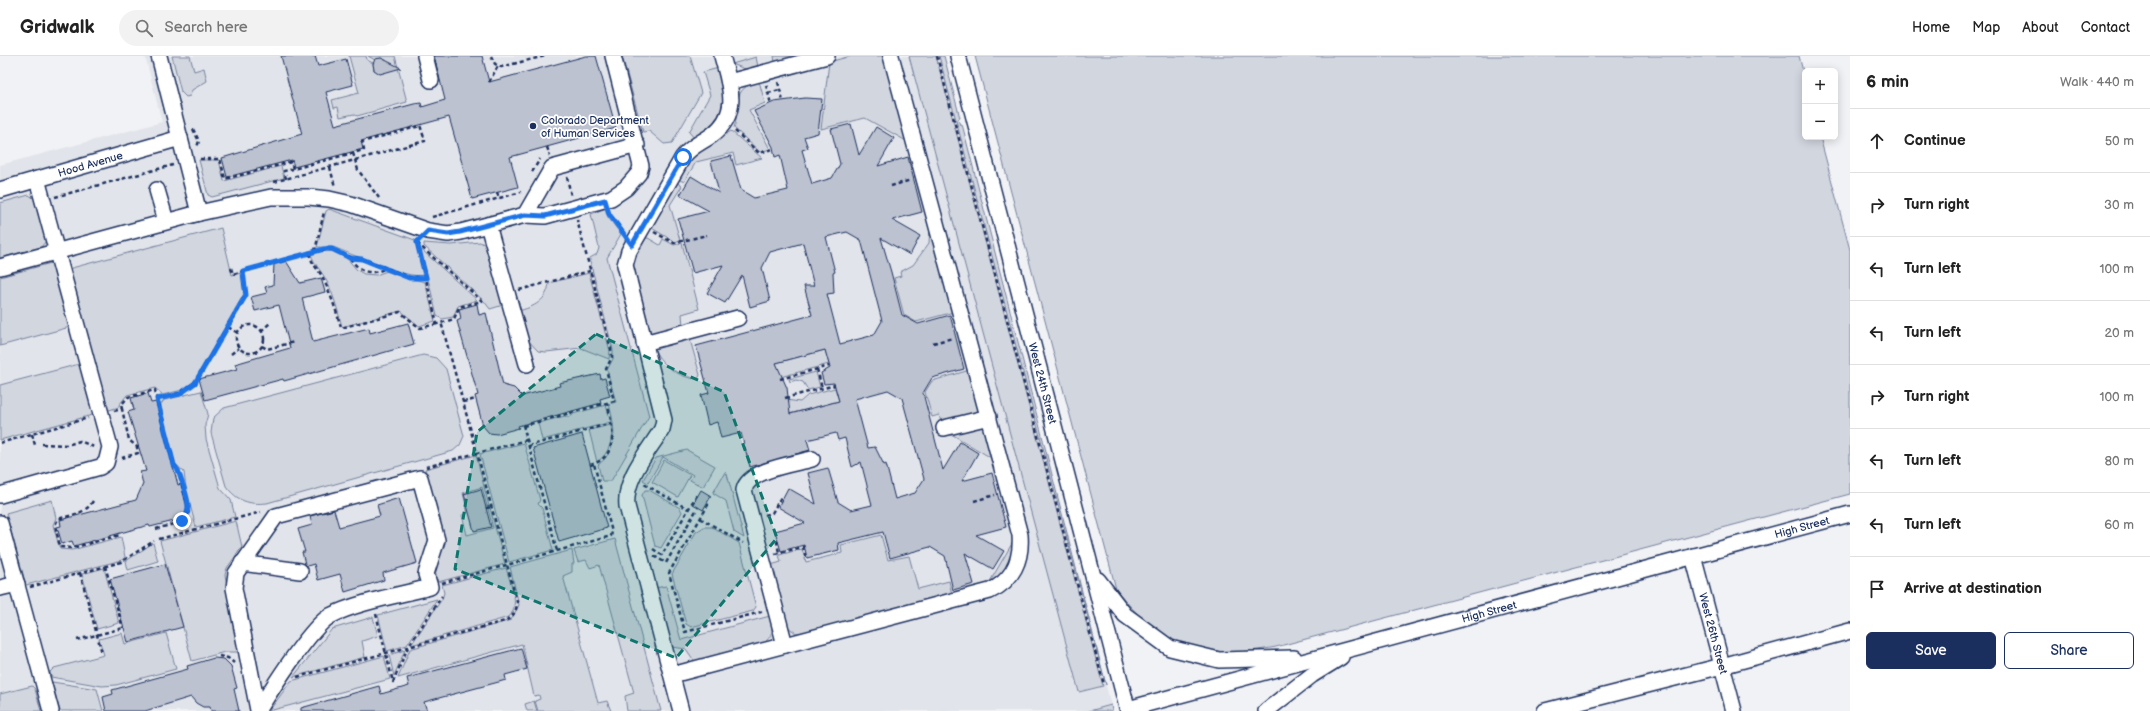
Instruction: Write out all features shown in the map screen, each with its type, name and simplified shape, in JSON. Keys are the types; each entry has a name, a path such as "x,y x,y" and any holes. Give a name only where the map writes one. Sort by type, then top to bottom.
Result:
{"street":[{"path":"159,56 180,138 194,162 199,213"},
{"path":"425,56 431,80"},
{"path":"0,267 166,221 271,197 309,197 351,204 428,224 454,233 525,215 545,216 605,200 619,194 639,173 640,159 613,56"},
{"path":"681,711 644,543 627,506 627,490 662,429 664,420 625,265 632,245 688,151 710,136 725,122 731,102 729,82 722,56"},
{"path":"729,82 826,56"},
{"path":"672,675 990,591 1005,582 1016,566 1021,546 1020,535 925,177 891,56"},
{"name":"West 24th Street","path":"958,56 1128,710"},
{"name":"Hood Avenue","path":"0,190 180,138"},
{"path":"525,215 552,168 637,145"},
{"path":"0,495 92,470 108,458 110,447 37,179"},
{"path":"156,190 166,221"},
{"path":"488,225 527,364"},
{"path":"644,343 738,318"},
{"path":"944,428 989,417"},
{"path":"785,645 750,518 744,490 748,481 761,473 812,460"},
{"path":"420,478 437,540 426,574 430,587 345,610 329,617 310,635 258,711 234,588 236,573 242,563 276,516 420,478"},
{"name":"High Street","path":"1128,710 1850,514"},
{"path":"0,523 51,711"},
{"name":"West 26th Street","path":"1693,556 1734,711"},
{"path":"242,563 300,571"},
{"path":"1093,573 1125,615 1170,648 1219,660 1287,659 1337,653"},
{"path":"0,588 18,587"},
{"path":"1545,711 1722,666 1850,631"},
{"path":"1266,711 1312,675 1356,648"}],"path":[{"path":"491,56 495,64 505,67 545,56"},
{"path":"937,56 1104,685"},
{"path":"489,82 498,66"},
{"path":"768,93 780,90"},
{"path":"725,122 760,153 773,149"},
{"path":"271,183 286,179 424,141 420,125 362,142 364,150 284,172 286,179"},
{"path":"192,127 199,142 195,150 194,162"},
{"path":"547,147 550,156"},
{"path":"353,153 358,170 379,199 385,201"},
{"path":"531,174 539,160 556,155"},
{"path":"43,200 194,162 220,159 225,179 291,162 293,169"},
{"path":"891,186 925,177"},
{"path":"437,324 417,242 428,224 520,193 524,187"},
{"path":"497,192 499,199"},
{"path":"605,200 609,214 632,245"},
{"path":"315,251 324,209"},
{"path":"644,226 674,243 707,235"},
{"path":"309,253 313,265 323,278 338,313 341,328 400,312 420,328 454,319 459,307 482,301 417,242"},
{"path":"231,268 233,274 315,251 332,249 350,258 362,259 409,278 426,278"},
{"path":"557,551 523,425 614,401 606,369 612,354 586,252"},
{"path":"350,258 358,268 367,273 375,273 384,269"},
{"path":"157,399 180,394 195,383 246,295 243,271"},
{"path":"519,290 590,271"},
{"path":"296,677 505,621 511,618 517,608 517,602 441,322"},
{"path":"261,331 270,323"},
{"path":"248,326 257,327 261,331 264,338 262,346 259,350 251,353 239,348 236,338 238,333 248,326"},
{"path":"228,327 238,333"},
{"path":"933,343 967,334"},
{"path":"262,346 267,349 294,342"},
{"path":"231,354 239,348"},
{"path":"780,379 829,366"},
{"path":"818,369 822,388"},
{"path":"785,398 834,385"},
{"path":"42,444 67,445 80,441 108,458 138,453 137,447 130,440 120,405 128,397 155,390 174,465 178,470 189,510 187,516 182,521 156,529"},
{"path":"463,402 476,398"},
{"path":"590,465 604,458 611,447 612,423 607,403"},
{"path":"0,443 122,409"},
{"path":"528,446 612,423"},
{"path":"32,434 35,445"},
{"path":"477,453 527,440"},
{"path":"441,588 440,583 608,537 612,534 594,464"},
{"path":"641,489 644,483 688,509"},
{"path":"974,501 1008,492"},
{"path":"644,543 662,555 688,509 696,496 697,497"},
{"path":"750,518 772,513 782,497"},
{"path":"93,501 87,510 58,519 55,525 60,547 72,548 120,535"},
{"path":"707,504 669,573 685,632 761,612 759,605"},
{"path":"486,508 491,506"},
{"path":"644,543 647,552 666,563 698,507"},
{"path":"700,518 742,541 744,548"},
{"path":"18,587 121,562 154,541"},
{"path":"778,541 779,553"},
{"path":"761,558 803,547 806,559"},
{"path":"77,640 123,628 106,566"},
{"path":"80,573 102,653"},
{"path":"383,612 375,614 393,682 408,647 442,594 434,598"}],"highlighted area":[{"path":"596,334 724,392 777,538 676,658 455,569 477,432"}],"shaded area":[{"path":"145,56 939,56 1111,705 1089,711 0,711 0,165 162,122"},
{"path":"172,56 190,56 194,71 204,68 207,81 192,90 190,96 186,97 181,92"},
{"path":"349,56 366,56 367,60 373,63 374,70 388,67 386,60 381,58 375,60 368,56 395,56 407,102 357,116 354,114 340,117 338,107 334,108 332,100 359,93"},
{"path":"622,56 690,56 701,93 672,143 664,144 649,131 643,132"},
{"path":"774,56 799,56 775,62"},
{"path":"851,56 883,56 885,58 910,143 865,118 821,129 829,62"},
{"path":"909,56 936,56 1103,686 1079,692"},
{"path":"939,56 944,56 960,118 958,119 960,125 962,124 1106,685"},
{"path":"975,56 1799,56 1802,68 1802,140 1821,140 1850,250 1850,494 1276,647 1250,651 1227,652 1205,650 1186,645 1167,637 1150,625 1133,609 1116,589"},
{"path":"756,57 758,67 745,69 732,64"},
{"path":"719,68 723,90 722,108 713,124 694,138 689,132 710,95 703,72"},
{"path":"759,81 765,103 749,110 770,149 760,152 734,128 740,93 750,84"},
{"path":"731,131 762,158 736,165 733,153 696,162 684,182 678,179 693,155"},
{"path":"199,160 219,160 224,181 281,166 284,178 212,197 208,195"},
{"path":"676,182 682,186 670,205 680,240 675,242 650,227"},
{"path":"29,195 35,199 46,241 41,247 0,258 0,203"},
{"path":"606,208 608,217 621,234 607,258 649,416 611,481 602,481 598,465 605,459 609,452 614,437 613,421 609,404 616,402 607,370 613,359 613,350 590,261 590,258 597,254 599,248 591,214"},
{"path":"329,209 415,240 423,275 416,276 394,271 336,248 317,247 326,211"},
{"path":"930,225 954,312 916,322 904,315 894,278 901,276 900,272 913,265 929,243"},
{"path":"221,228 232,275 241,273 244,294 194,382 182,390 163,395 155,388 127,395 119,407 106,411 68,269"},
{"path":"644,238 648,238 660,245 663,239 674,245 682,243 699,309 682,314 683,326 651,334 634,277 633,262"},
{"path":"480,242 489,247 504,301 500,306 490,309 484,301 424,246 424,243 451,245"},
{"path":"421,250 477,300 458,306 453,317 442,319 437,316"},
{"path":"321,251 332,251 345,256 357,270 364,274 376,275 387,271 425,282 435,321 419,326 401,311 342,327 330,289 311,254"},
{"path":"51,263 53,265 70,327 0,346 0,277"},
{"path":"589,273 610,351 609,359 581,348 546,352 538,351 526,338 518,311 534,305 543,299 549,283"},
{"path":"689,336 700,375 698,379 684,376 671,369 660,359 653,346"},
{"path":"825,350 829,364 780,377 776,363"},
{"path":"423,355 436,358 446,369 464,436 460,445 453,451 267,503 244,501 230,491 226,486 211,433 213,418 224,408"},
{"path":"83,363 96,414 0,440 0,385"},
{"path":"970,370 981,414 942,425 939,415 932,417 925,392 932,381"},
{"path":"816,372 820,387 808,390 803,382 796,380 790,382 789,379"},
{"path":"835,388 839,401 789,414 786,400 800,402 808,395"},
{"path":"201,391 208,414 205,425 206,439 220,488 231,500 235,517 196,527 186,490 184,472 175,464 160,406 164,400"},
{"path":"606,405 611,422 542,440 538,423 565,416 572,416 573,414"},
{"path":"983,424 993,459 948,432"},
{"path":"611,425 610,445 605,454 597,462 589,430"},
{"path":"524,443 540,500 538,504 542,508 553,550 509,562 480,454"},
{"path":"687,450 715,466 703,487 690,480 693,475 663,457 648,483 643,480 656,458"},
{"path":"476,455 489,506 487,506 482,487 463,493 468,513 462,515 467,535 493,528 488,509 490,508 505,564 438,582 435,570 444,539 425,469"},
{"path":"664,460 690,475 678,497 652,482"},
{"path":"725,472 727,474 744,538 734,532 726,501 713,493"},
{"path":"645,490 649,490 680,508 682,512 661,548 655,546 642,495"},
{"path":"52,500 56,518 53,525 60,549 72,550 121,537 125,557 122,560 26,585 6,513"},
{"path":"236,521 242,547 227,568 225,575 240,652 225,652 192,661 160,541"},
{"path":"704,527 712,527 739,543 756,607 753,611 691,627 686,624 672,574 696,532"},
{"path":"881,535 888,560 909,556 918,589 949,581 952,595 814,631 796,633 788,627 771,565 781,562 779,555 802,549 806,562 842,553 841,545"},
{"path":"615,539 661,711 627,711 625,696 634,693 599,565 590,568 586,560 578,562 574,550"},
{"path":"1014,540 1015,548 1004,573 988,585"},
{"path":"153,543 158,561 128,570 126,561"},
{"path":"572,550 574,564 572,564 572,572 563,576 598,703 607,701 611,711 538,711 535,701 540,699 539,695 534,696 522,644 398,678 410,649 511,620 519,605 510,567"},
{"path":"104,568 119,623 97,629 82,574"},
{"path":"506,568 514,593 514,606 509,617 411,645 442,599 444,593 442,585"},
{"path":"666,586 681,640 770,616 772,631 770,637 764,643 695,662 686,649 672,647 655,588"},
{"path":"437,599 407,645 387,651 378,615"},
{"path":"373,617 378,636 362,641 365,657 293,677 332,629"},
{"path":"122,633 125,644 166,633 176,669 116,685 102,686 51,677 50,672 54,668 104,655 99,639"},
{"path":"405,650 394,676 389,655"},
{"path":"384,656 390,679 269,711 291,681"},
{"path":"52,682 97,689 103,711 60,711"},
{"path":"32,686 35,689 41,711 0,711 0,694"},
{"path":"534,701 537,711 527,711 525,704"},
{"path":"1111,705 1112,711 1089,711"}],"building":[{"name":"Colorado Department of Human Services","path":"281,56 315,56 318,66 346,59 353,85 326,92 335,125 414,104 421,103 422,107 445,100 434,56 482,56 489,82 586,56 596,56 616,128 510,157 518,187 472,199 449,117 361,141 363,149 294,167 292,160 227,177 222,158 302,134"},
{"path":"381,58 401,68 380,74 374,70 373,64 375,59"},
{"path":"805,98 822,99 818,133 804,137 808,148 802,150 812,184 832,178 840,164 831,129 851,124 859,155 876,127 894,138 878,166 908,157 922,212 892,220 920,236 910,255 881,238 902,315 918,324 950,315 964,369 932,378 923,393 943,470 960,442 978,453 962,481 992,473 1006,527 976,535 1004,551 993,569 965,553 974,584 953,590 945,556 930,547 890,558 883,532 838,543 839,550 807,558 804,545 781,551 775,531 805,523 778,507 788,488 816,504 808,473 828,468 838,502 851,510 872,505 861,462 852,467 845,438 838,440 836,433 807,440 810,450 750,467 741,433 721,438 717,422 708,425 701,395 709,393 696,346 812,315 804,286 814,286 803,243 770,252 762,268 770,301 750,307 742,275 725,303 707,293 723,265 693,273 678,219 709,211 680,195 691,176 719,193 711,161 731,156 741,190 754,198 788,190 780,155 775,157 773,147 754,111 774,102","holes":["847,232 861,240 882,321 874,335 840,344 827,294 834,293 833,273 835,272 826,237","825,350 830,368 821,373 824,384 834,383 839,401 790,414 787,388 776,363","888,390 902,398 924,479 915,493 895,499 886,464 884,465 875,447 868,448 855,399"]},
{"path":"286,261 300,283 321,278 325,292 302,298 313,342 369,328 370,333 408,323 414,344 284,381 283,379 205,400 199,379 237,369 235,364 290,348 279,305 255,311 251,297 267,293 265,287 273,285 274,264"},
{"path":"477,304 479,315 486,313 503,385 514,388 522,396 560,386 559,383 600,374 601,379 605,378 610,396 600,399 601,403 518,426 519,428 497,434 489,433 483,426 475,396 478,395 457,321 461,319 459,309"},
{"path":"148,393 151,403 156,402 178,485 181,484 187,507 185,516 182,519 150,527 149,525 74,546 72,541 62,544 57,527 61,526 60,520 136,500 143,484 140,472 146,471 128,412 134,410 131,398"},
{"path":"582,434 607,528 559,542 533,448"},
{"path":"481,489 491,527 474,531 464,494"},
{"path":"701,490 711,496 703,510 693,504"},
{"path":"399,498 417,563 383,573 384,580 345,592 340,574 318,580 314,564 307,566 305,564 302,552 305,552 298,529 312,525 310,516 334,510 339,527 380,516 377,505"},
{"path":"165,564 183,627 128,642 110,579"},
{"path":"521,648 527,669 505,675 506,680 424,702 427,711 301,711 301,708 379,686 381,694 409,686 407,678"},
{"path":"214,658 224,659 231,666 237,688 234,689 239,711 211,711 210,707 203,707 196,703 191,697 145,711 106,711 103,697 113,694 112,690 188,669 187,666"}],"place":[{"name":"Colorado Department of Human Services","path":"533,126"}],"route":[{"path":"182,521 188,514 189,507 178,470 174,465 157,399 180,394 195,383 246,295 243,271 324,249 332,249 350,258 362,259 409,278 426,278 417,242 428,231 448,234 460,232 525,215 545,216 605,200 609,214 632,245 683,157"}]}
